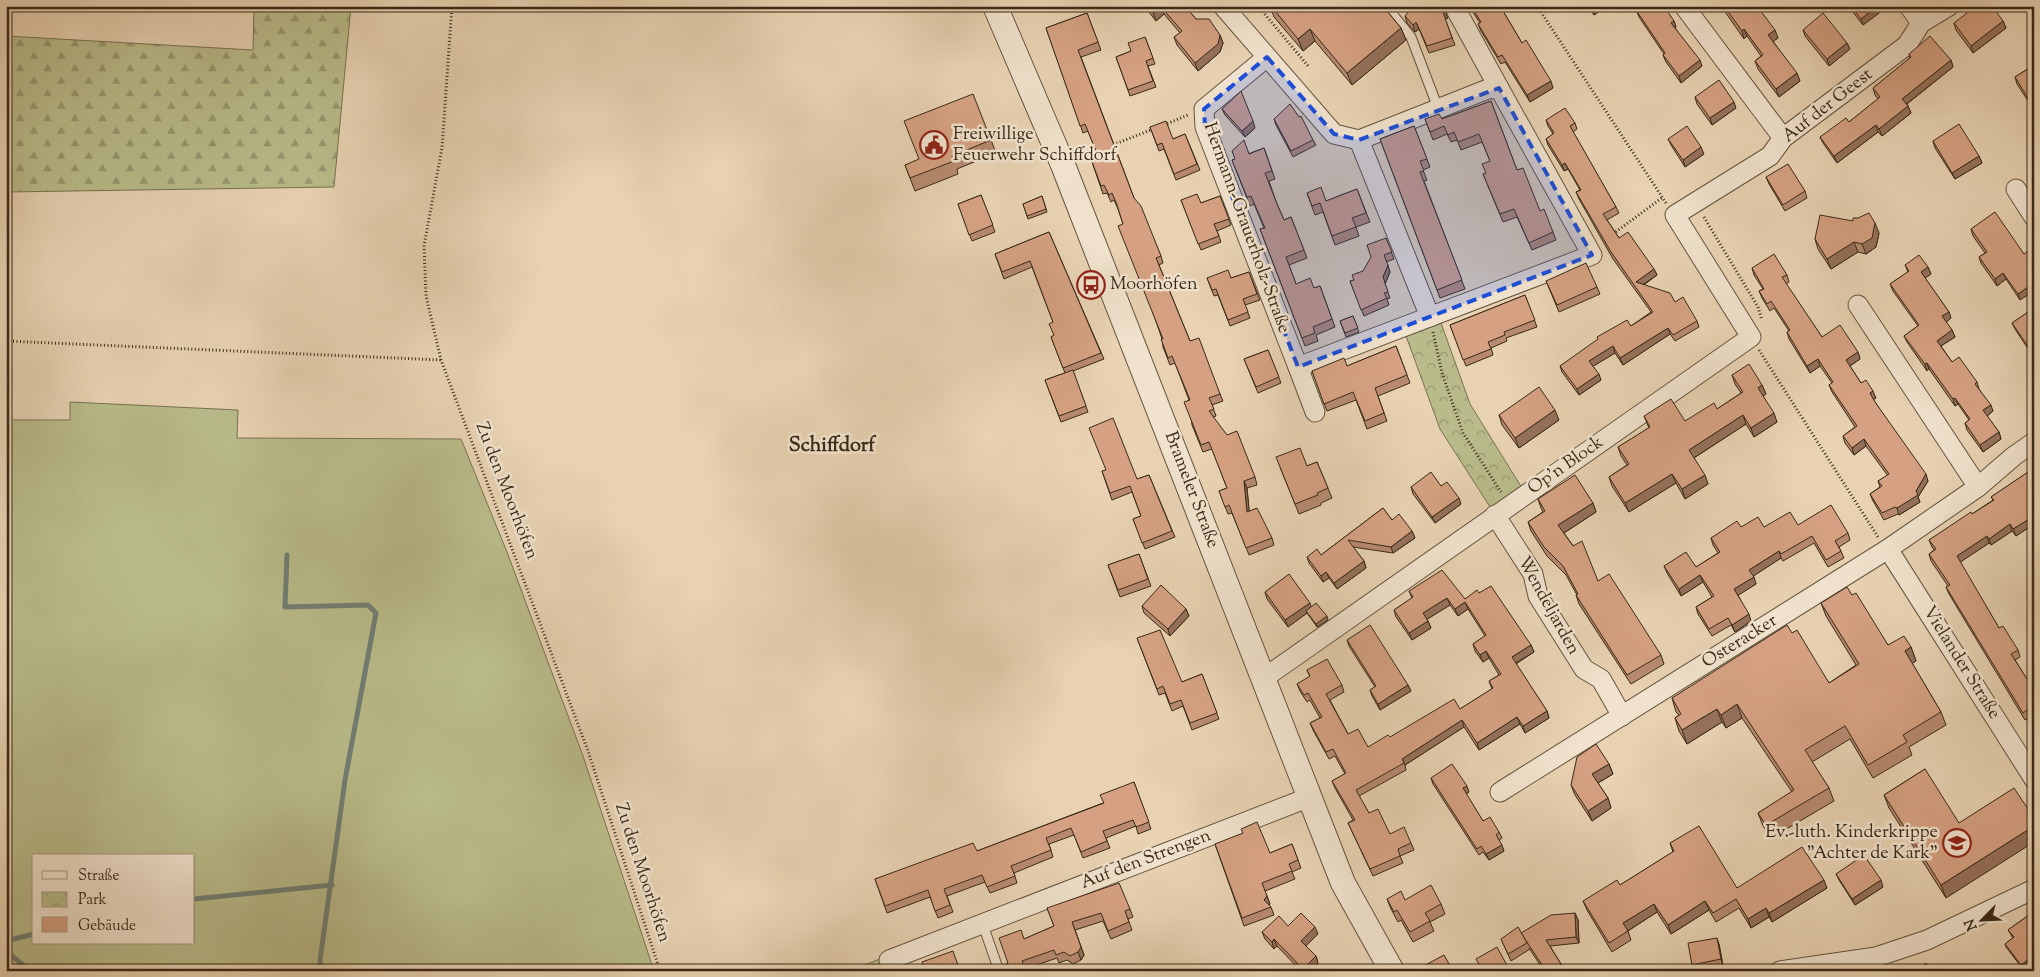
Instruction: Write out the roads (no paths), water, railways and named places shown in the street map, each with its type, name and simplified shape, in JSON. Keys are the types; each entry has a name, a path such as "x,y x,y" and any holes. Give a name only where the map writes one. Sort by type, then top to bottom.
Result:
{"street":[{"name":"Brameler Straße","path":"995,6 1063,165 1343,883 1392,971"},
{"path":"1223,6 1334,134 1360,140 1488,89 1500,88"},
{"path":"1298,367 1592,255 1454,6"},
{"path":"1684,6 1784,138"},
{"path":"1909,6 1922,22"},
{"name":"Auf der Geest","path":"1751,337 1675,216 1770,156 1784,138 1907,45 1922,22 1949,6"},
{"name":"Hermann-Grauerholz-Straße","path":"1267,57 1204,109 1205,127 1315,412"},
{"path":"1360,140 1430,317"},
{"path":"2016,189 2034,217"},
{"path":"1858,305 1978,488"},
{"name":"Op'n Block","path":"1264,678 1751,337"},
{"name":"Osteracker","path":"1500,792 1888,549 1978,488 2014,456 2034,442"},
{"name":"Wendeljarden","path":"1502,510 1533,574 1538,596 1584,669 1601,679 1622,716"},
{"name":"Vielander Straße","path":"1888,549 2034,779"},
{"name":"Auf den Strengen","path":"889,960 982,922 1310,798"},
{"path":"1780,971 1876,957 1927,940 2034,889"}],"lane":[{"path":"1386,6 1411,37 1438,108"},
{"path":"982,922 999,971"}],"waterway":[{"path":"287,555 285,607 368,605 376,613 345,780 320,960 321,971"},
{"path":"195,899 332,885"},
{"path":"6,941 32,934"},
{"path":"6,951 30,971"}],"place":[{"name":"Freiwillige Feuerwehr Schiffdorf","path":"934,145"},
{"name":"Moorhöfen","path":"1091,285"},
{"name":"Ev.-luth. Kinderkrippe \"Achter de Kark\"","path":"1957,843"}],"district":[{"name":"Schiffdorf","path":"832,446"}]}
